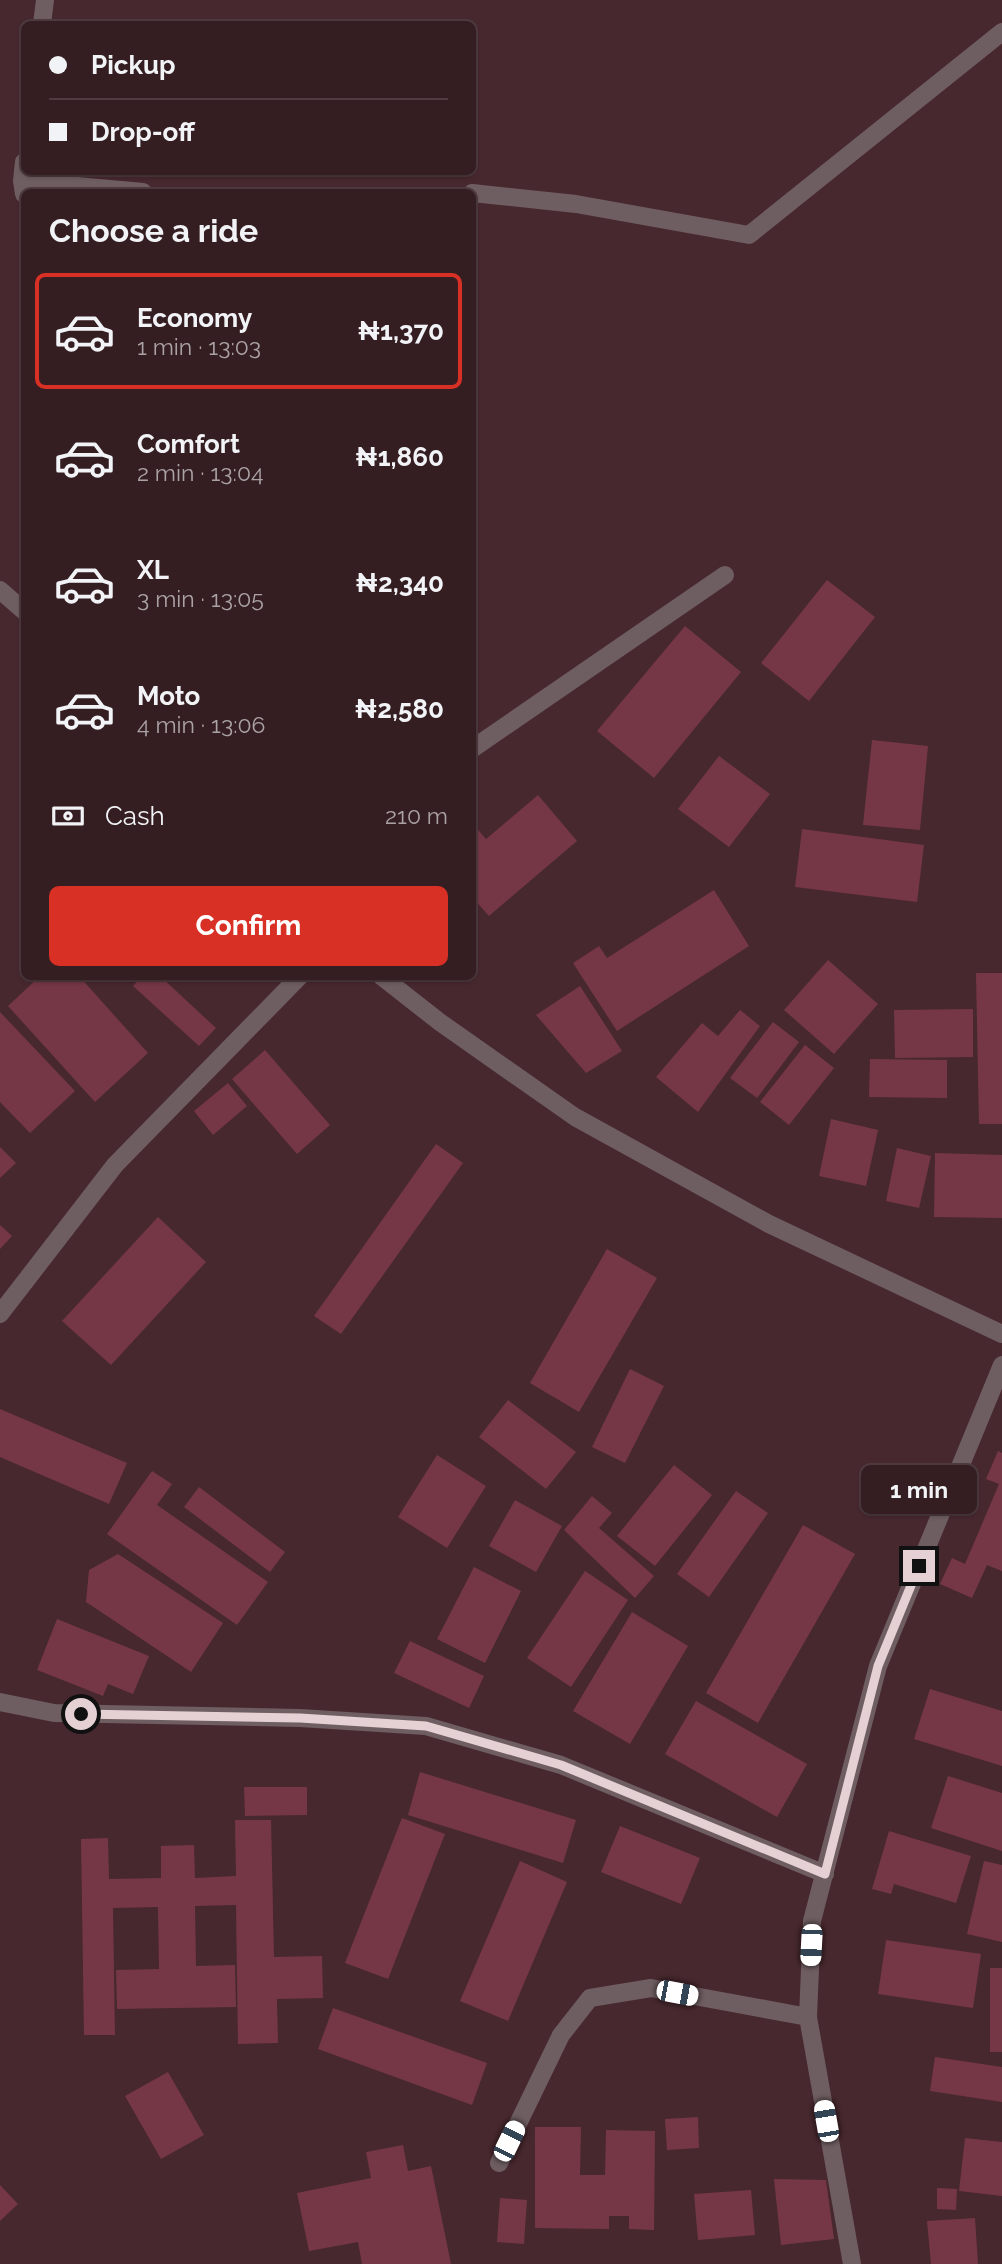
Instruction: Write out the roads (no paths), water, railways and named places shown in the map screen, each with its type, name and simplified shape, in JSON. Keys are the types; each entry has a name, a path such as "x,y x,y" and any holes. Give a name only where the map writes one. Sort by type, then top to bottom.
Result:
{"street":[{"path":"42,21 45,0"},
{"path":"476,193 576,204 750,235 1002,32"},
{"path":"23,187 71,189"},
{"path":"476,746 725,575"},
{"path":"0,590 21,608"},
{"path":"0,1314 115,1165 296,980"},
{"path":"385,980 441,1023 575,1117 769,1224 1002,1334"},
{"path":"852,2264 808,2017 812,1921 878,1666 1002,1365"},
{"path":"0,1702 54,1713 300,1718 426,1726 561,1765 825,1874"},
{"path":"499,2162 561,2035 590,1998 651,1988 808,2017"}]}
